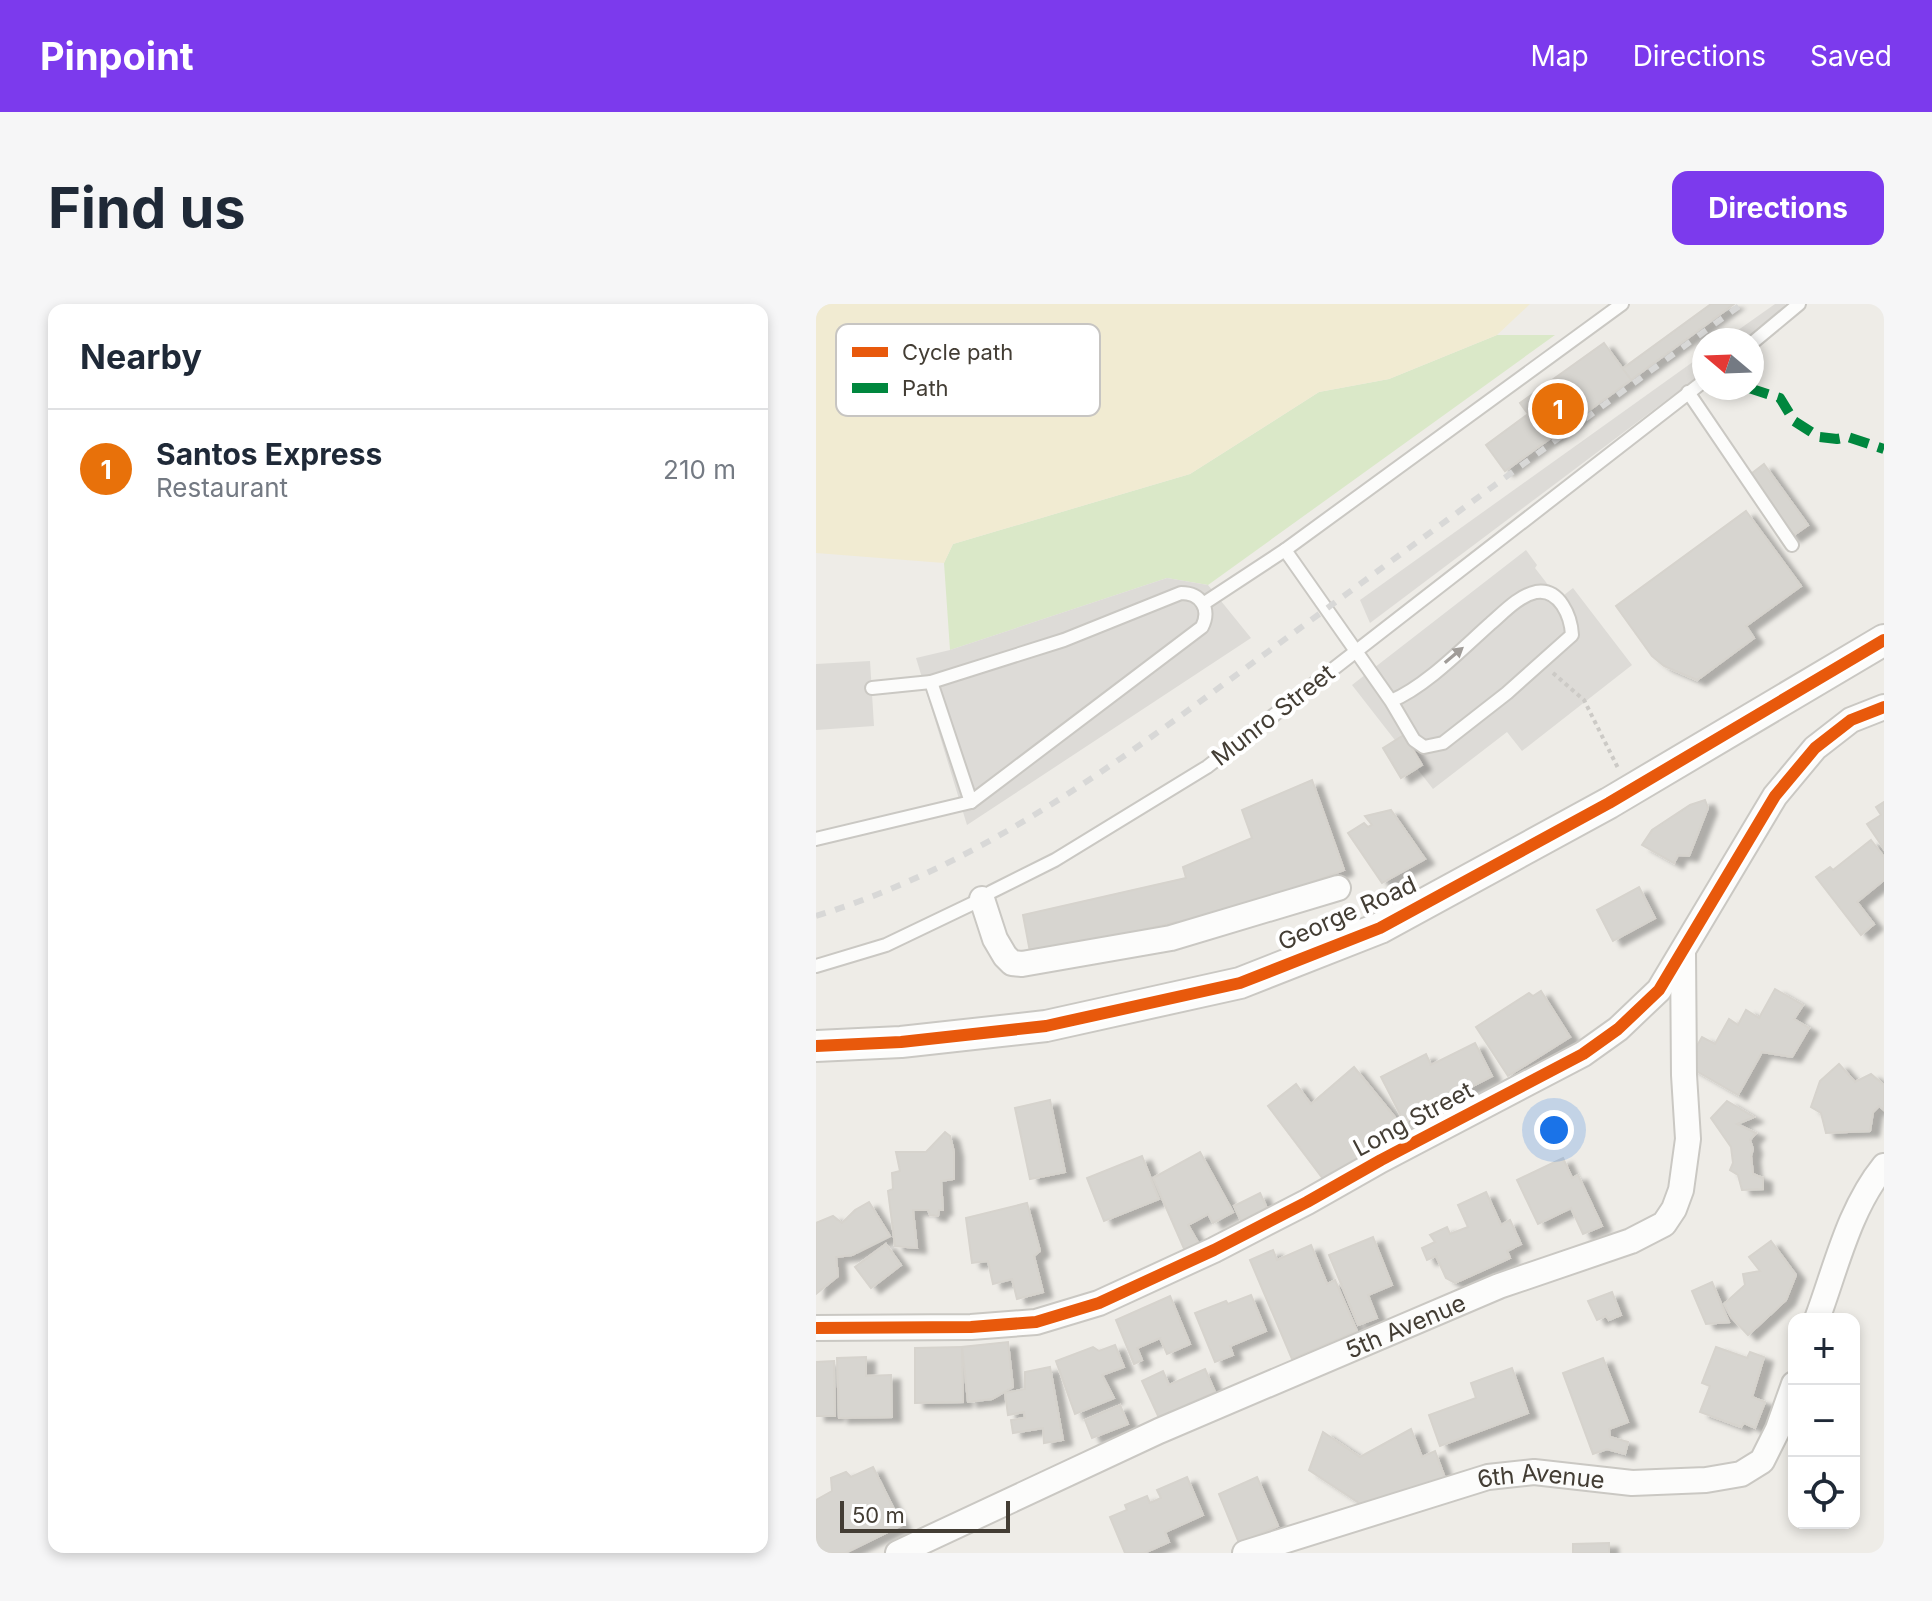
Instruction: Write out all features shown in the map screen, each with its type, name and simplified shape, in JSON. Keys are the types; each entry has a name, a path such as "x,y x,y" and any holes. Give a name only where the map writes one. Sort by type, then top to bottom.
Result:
{"street":[{"name":"George Road","path":"816,1046 901,1042 1046,1026 1240,983 1380,928 1609,803 1884,640"},
{"name":"Long Street","path":"816,1328 971,1327 1036,1322 1099,1303 1214,1250 1583,1054 1618,1029 1659,990 1775,796 1815,748 1851,720 1884,707"},
{"path":"982,899 1000,949 1012,963 1022,964 1171,938 1338,888"},
{"name":"5th Avenue","path":"898,1553 1187,1419 1499,1286 1631,1241 1664,1224 1681,1190 1688,1139 1683,952"},
{"path":"1819,1313 1851,1225 1873,1180 1884,1166"},
{"name":"6th Avenue","path":"1245,1553 1488,1477 1534,1472 1632,1483 1706,1480 1741,1474 1762,1461 1778,1429 1794,1385"}],"lane":[{"path":"1203,604 1285,550 1622,304"},
{"path":"1764,333 1799,304"},
{"name":"Munro Street","path":"816,966 886,945 982,899 1055,860 1207,767 1692,389"},
{"path":"1688,392 1792,545"},
{"path":"1285,550 1391,701 1414,740 1424,747 1443,743 1542,664 1572,635 1571,618 1563,604 1547,593 1537,592 1516,601 1451,658 1391,701"},
{"path":"816,839 971,802 1202,627 1206,612 1196,596 1181,593 1064,640 931,682 872,688"},
{"path":"931,682 971,802"}],"path":[{"path":"1542,664 1584,700 1620,771"}],"green space":[{"path":"1497,335 1555,335 1208,585 1167,578 950,650 944,563 953,544 1190,474 1319,392 1389,379"}],"sand":[{"path":"816,304 1530,304 1497,335 1389,379 1319,392 1190,474 953,544 944,563 816,553"}],"shaded area":[{"path":"1775,304 1785,304 1788,308 1762,328 1741,328"},
{"path":"1692,363 1692,381 1370,623 1360,600"},
{"path":"1526,550 1537,565 1535,568 1559,599 1573,588 1632,665 1522,751 1507,732 1433,789 1352,685"},
{"path":"1167,578 1208,585 1251,638 967,825 916,658 950,650"},
{"path":"870,661 874,726 816,730 816,664"}],"building":[{"path":"1711,304 1734,304 1701,328 1692,328 1692,335 1631,380 1622,369"},
{"path":"1604,343 1631,380 1505,471 1486,445 1528,414 1520,403"},
{"path":"1764,464 1808,525 1791,537 1747,477"},
{"path":"1746,511 1801,586 1746,626 1754,638 1697,680 1664,666 1652,656 1616,606"},
{"path":"1404,735 1422,765 1401,778 1383,748"},
{"path":"1312,780 1344,870 1180,933 1176,922 1031,957 1023,915 1186,878 1183,867 1252,838 1242,810"},
{"path":"1705,800 1708,808 1689,856 1678,855 1674,863 1642,845 1652,830 1690,805"},
{"path":"1884,802 1884,849 1867,824 1881,815 1876,807"},
{"path":"1391,810 1425,859 1382,883 1348,833 1364,823 1368,827 1372,825 1365,816"},
{"path":"1871,840 1884,857 1884,880 1857,902 1874,924 1861,935 1816,877 1830,867 1833,870"},
{"path":"1639,887 1655,918 1613,941 1597,910"},
{"path":"1775,989 1803,1005 1794,1019 1809,1028 1792,1057 1762,1052 1738,1095 1686,1065 1702,1037 1715,1044 1729,1019 1738,1025 1746,1010 1759,1018"},
{"path":"1541,991 1570,1037 1508,1076 1476,1027 1529,993 1533,996"},
{"path":"1475,1043 1492,1076 1404,1122 1381,1077 1426,1054 1431,1065"},
{"path":"1839,1064 1855,1082 1871,1074 1884,1085 1884,1110 1879,1106 1873,1112 1870,1131 1826,1133 1821,1113 1811,1107 1820,1081"},
{"path":"1354,1067 1403,1127 1327,1184 1268,1106 1296,1084 1311,1104"},
{"path":"1050,1100 1065,1172 1030,1179 1015,1108"},
{"path":"1727,1101 1754,1117 1737,1124 1756,1133 1750,1140 1753,1174 1763,1178 1763,1189 1742,1190 1738,1175 1730,1170 1733,1163 1731,1147 1711,1118"},
{"path":"945,1132 950,1136 954,1152 954,1179 941,1181 943,1210 939,1210 938,1216 930,1215 928,1210 913,1210 917,1248 895,1246 888,1191 893,1189 892,1173 900,1171 896,1152 926,1152"},
{"path":"1200,1152 1233,1212 1213,1223 1208,1214 1188,1225 1199,1244 1185,1251 1153,1178"},
{"path":"1142,1156 1159,1199 1104,1221 1087,1178"},
{"path":"1563,1158 1572,1178 1578,1175 1602,1226 1583,1234 1571,1208 1538,1224 1517,1180"},
{"path":"1486,1192 1501,1225 1510,1220 1521,1244 1507,1251 1510,1258 1455,1283 1446,1278 1436,1256 1427,1260 1422,1248 1435,1242 1430,1235 1447,1227 1450,1234 1468,1227 1458,1205"},
{"path":"1260,1193 1267,1208 1241,1221 1234,1206"},
{"path":"869,1202 890,1236 852,1255 836,1257 838,1276 816,1294 816,1223 833,1216 842,1223"},
{"path":"1027,1203 1040,1251 1034,1256 1043,1292 1017,1299 1012,1279 993,1284 988,1261 972,1263 966,1218"},
{"path":"1373,1237 1392,1285 1368,1295 1377,1318 1358,1325 1329,1255"},
{"path":"1771,1241 1796,1275 1786,1300 1748,1335 1731,1317 1724,1304 1745,1285 1743,1274 1760,1271 1749,1257"},
{"path":"886,1244 901,1265 871,1288 855,1267"},
{"path":"1311,1245 1327,1284 1335,1280 1357,1331 1292,1359 1250,1260 1273,1250 1277,1260"},
{"path":"1712,1282 1729,1322 1706,1324 1692,1291"},
{"path":"1612,1292 1621,1315 1609,1320 1606,1316 1597,1320 1588,1301"},
{"path":"1251,1295 1266,1331 1230,1346 1233,1355 1215,1362 1195,1313"},
{"path":"1170,1296 1190,1344 1167,1354 1160,1338 1137,1348 1142,1360 1134,1364 1116,1320"},
{"path":"1008,1342 1013,1387 992,1399 968,1402 962,1347"},
{"path":"1115,1345 1124,1367 1102,1375 1114,1398 1075,1414 1056,1361 1093,1347 1099,1351"},
{"path":"962,1347 963,1402 915,1403 915,1348"},
{"path":"1716,1347 1747,1358 1750,1352 1764,1357 1752,1397 1765,1402 1755,1428 1744,1423 1741,1427 1700,1412 1710,1386 1702,1383"},
{"path":"866,1357 866,1376 891,1375 892,1417 839,1418 837,1358"},
{"path":"1603,1358 1628,1422 1609,1429 1610,1437 1628,1442 1625,1454 1607,1449 1593,1454 1563,1373"},
{"path":"834,1361 835,1416 816,1416 816,1362"},
{"path":"1050,1367 1063,1440 1044,1443 1043,1428 1013,1433 1011,1420 1025,1418 1024,1412 1008,1415 1005,1393 1025,1389 1025,1372"},
{"path":"1512,1368 1528,1413 1440,1446 1429,1415 1476,1398 1471,1383"},
{"path":"1205,1369 1215,1392 1159,1418 1142,1381 1163,1371 1169,1385"},
{"path":"1120,1405 1128,1424 1092,1438 1085,1420"},
{"path":"1411,1429 1422,1457 1435,1451 1445,1478 1368,1509 1309,1470 1323,1432 1360,1457"},
{"path":"873,1467 902,1525 845,1553 816,1553 816,1500 832,1491 831,1478 846,1472 851,1477"},
{"path":"1187,1477 1203,1515 1165,1532 1169,1542 1144,1553 1125,1553 1110,1517 1127,1510 1125,1505 1147,1496 1150,1503 1161,1498 1157,1490"},
{"path":"1257,1477 1278,1526 1239,1543 1219,1494"},
{"path":"1609,1543 1609,1553 1573,1553 1573,1544"}],"railway":[{"path":"816,916 882,892 945,864 1063,797 1176,719 1742,304"}],"marked path":[{"path":"1764,393 1780,398 1794,421 1819,437 1848,437 1884,449"}],"cycle path":[{"path":"816,1046 901,1042 1046,1026 1240,983 1380,928 1609,803 1884,640"},
{"path":"816,1328 971,1327 1036,1322 1099,1303 1214,1250 1583,1054 1618,1029 1659,990 1775,796 1815,748 1851,720 1884,707"}],"place":[{"name":"Santos Express","path":"1558,409"}]}
